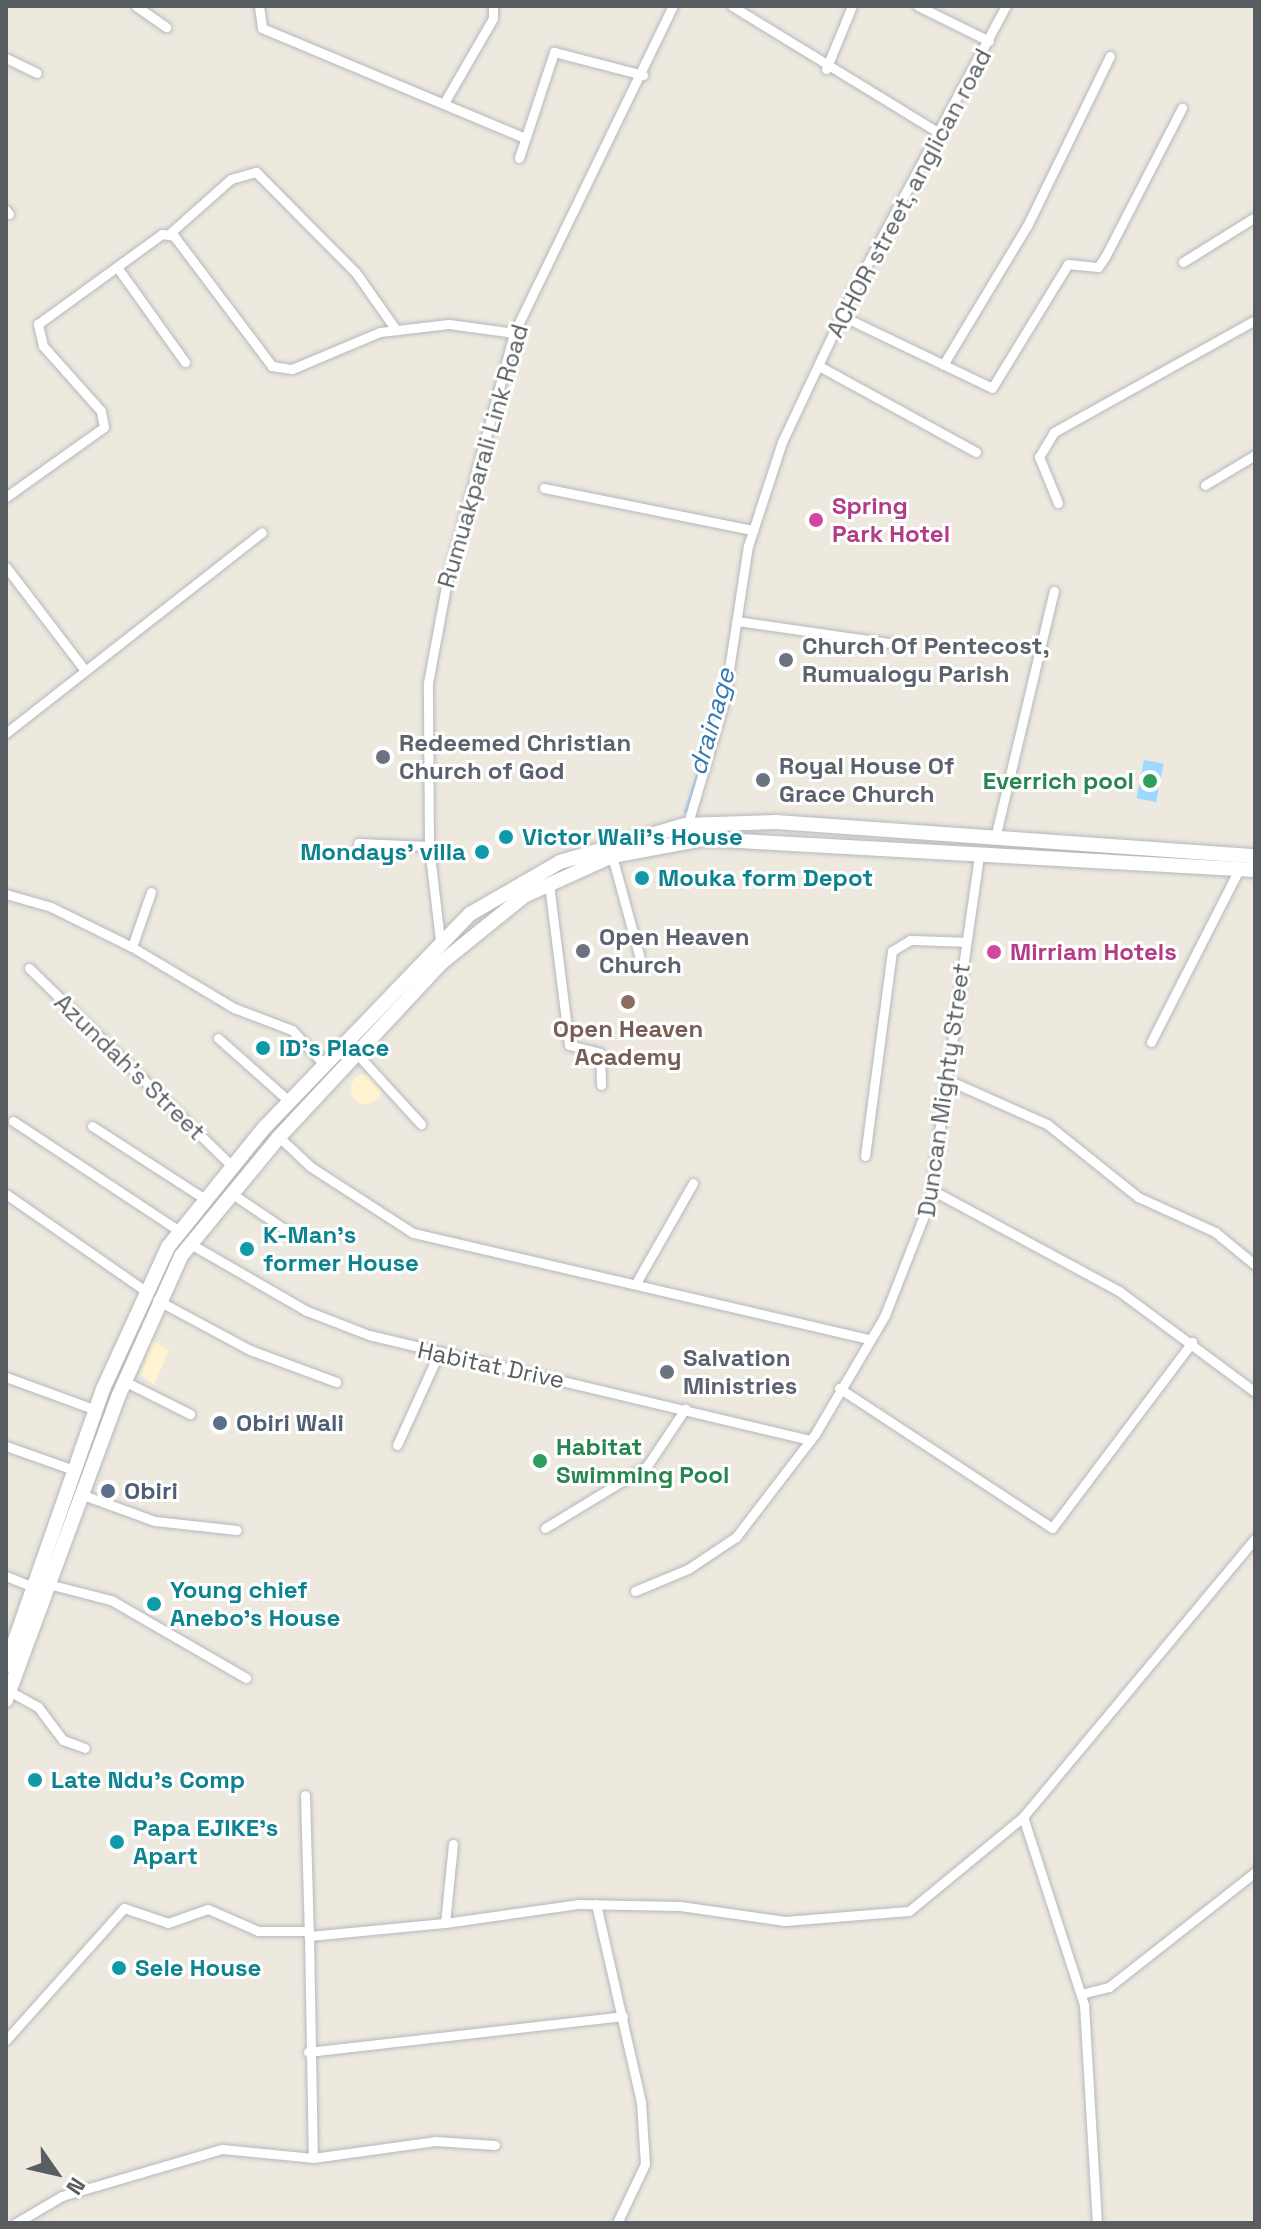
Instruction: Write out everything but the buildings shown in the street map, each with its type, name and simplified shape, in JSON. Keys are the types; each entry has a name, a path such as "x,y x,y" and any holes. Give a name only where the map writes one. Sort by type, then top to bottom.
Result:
{"main road":[{"path":"6,1666 96,1410 144,1290 179,1231 231,1165 440,940 560,862 685,825 776,822 1255,856"},
{"path":"8,1696 52,1585 124,1381 157,1300 189,1243 279,1137 479,926 549,884 612,856 683,840 777,839 979,855 1255,870"}],"street":[{"path":"136,6 166,27"},
{"path":"259,6 262,28 525,138"},
{"path":"444,103 493,18 493,6"},
{"name":"Rumuakparali Link Road","path":"440,940 429,846 428,683 447,580 514,333 643,75 673,6"},
{"path":"732,6 826,69 941,134"},
{"path":"826,69 852,6"},
{"path":"918,6 989,41"},
{"name":"ACHOR street, anglican road","path":"683,840 724,702 753,530 782,442 842,316 941,134 1006,6"},
{"path":"519,158 554,52 643,75"},
{"path":"943,365 1027,226 1110,56"},
{"path":"6,58 37,73"},
{"path":"842,316 984,386 999,382 1068,264 1098,267 1105,257 1182,108"},
{"path":"8,492 104,427 101,411 43,346 38,324 169,234 231,179 256,172 356,273 396,330"},
{"path":"1183,262 1255,217"},
{"path":"169,234 272,366 292,369 396,330 449,324 514,333"},
{"path":"117,267 185,362"},
{"path":"1058,503 1039,457 1054,432 1255,320"},
{"path":"819,366 976,452"},
{"path":"1205,485 1255,455"},
{"path":"544,488 753,530"},
{"path":"6,733 262,532"},
{"path":"6,567 84,669"},
{"path":"995,838 1054,591"},
{"path":"737,621 903,645"},
{"path":"358,843 429,846"},
{"name":"Duncan Mighty Street","path":"635,1591 688,1569 736,1537 811,1440 911,1260 932,1190 950,1081 979,855"},
{"path":"612,856 639,955"},
{"path":"1151,1042 1239,869"},
{"path":"549,884 569,1045 600,1053 601,1085"},
{"path":"132,947 151,892"},
{"path":"6,894 51,907 132,947 234,1008 292,1030 323,1063"},
{"path":"865,1156 892,951 910,940 966,942"},
{"name":"Azundah's Street","path":"29,968 231,1165"},
{"path":"218,1038 289,1101"},
{"path":"357,1054 421,1124"},
{"path":"950,1081 1047,1124 1125,1188 1215,1232 1255,1265"},
{"path":"13,1121 179,1231"},
{"path":"92,1126 205,1199"},
{"path":"279,1137 311,1167 413,1233 868,1339"},
{"path":"636,1283 693,1183"},
{"path":"932,1190 1119,1291 1192,1342 1255,1392"},
{"path":"231,1193 293,1235"},
{"path":"6,1194 144,1290"},
{"name":"Habitat Drive","path":"189,1243 307,1311 438,1355 811,1440"},
{"path":"157,1300 250,1350 336,1382"},
{"path":"839,1388 1052,1528 1192,1342"},
{"path":"397,1445 438,1355"},
{"path":"6,1377 96,1410"},
{"path":"124,1381 190,1414"},
{"path":"545,1528 647,1466 685,1409"},
{"path":"6,1446 74,1470"},
{"path":"83,1495 155,1521 237,1530"},
{"path":"6,2040 124,1908 168,1923 208,1909 258,1931 309,1934 445,1923 596,1904 680,1906 785,1921 890,1916 927,1902 1023,1817 1255,1539"},
{"path":"6,1576 35,1588"},
{"path":"52,1585 111,1600 246,1678"},
{"path":"8,1696 38,1707 63,1740 85,1748"},
{"path":"305,1795 308,2052 313,2158"},
{"path":"1023,1817 1081,1994 1097,2223"},
{"path":"445,1923 453,1844"},
{"path":"1081,1994 1109,1987 1255,1872"},
{"path":"596,1904 623,2016 645,2164 617,2223"},
{"path":"308,2052 623,2016"},
{"path":"16,2223 62,2196 222,2149 313,2158 435,2141 495,2145"}],"shaded area":[{"path":"366,1074 372,1075 380,1083 380,1095 372,1103 366,1104 360,1103 352,1095 351,1089 352,1083 360,1075"},
{"path":"152,1340 169,1350 154,1385 141,1375"}],"water":[{"name":"Everrich pool","path":"1144,760 1164,764 1156,802 1137,798"}],"waterway":[{"name":"drainage","path":"685,811 710,735"}],"place":[{"name":"Spring Park Hotel","path":"816,520"},
{"name":"Church Of Pentecost, Rumualogu Parish","path":"786,660"},
{"name":"Redeemed Christian Church of God","path":"383,757"},
{"name":"Royal House Of Grace Church","path":"763,780"},
{"name":"Everrich pool","path":"1150,781"},
{"name":"Victor Wali's House","path":"506,837"},
{"name":"Mondays' villa","path":"482,852"},
{"name":"Mouka form Depot","path":"642,878"},
{"name":"Open Heaven Church","path":"583,951"},
{"name":"Mirriam Hotels","path":"994,952"},
{"name":"Open Heaven Academy","path":"628,1002"},
{"name":"ID's Place","path":"263,1048"},
{"name":"K-Man's former House","path":"247,1249"},
{"name":"Salvation Ministries","path":"667,1372"},
{"name":"Obiri Wali","path":"220,1423"},
{"name":"Habitat Swimming Pool","path":"540,1461"},
{"name":"Obiri","path":"108,1491"},
{"name":"Young chief Anebo's House","path":"154,1604"},
{"name":"Late Ndu's Comp","path":"35,1780"},
{"name":"Papa EJIKE's Apart","path":"117,1842"},
{"name":"Sele House","path":"119,1968"}]}
